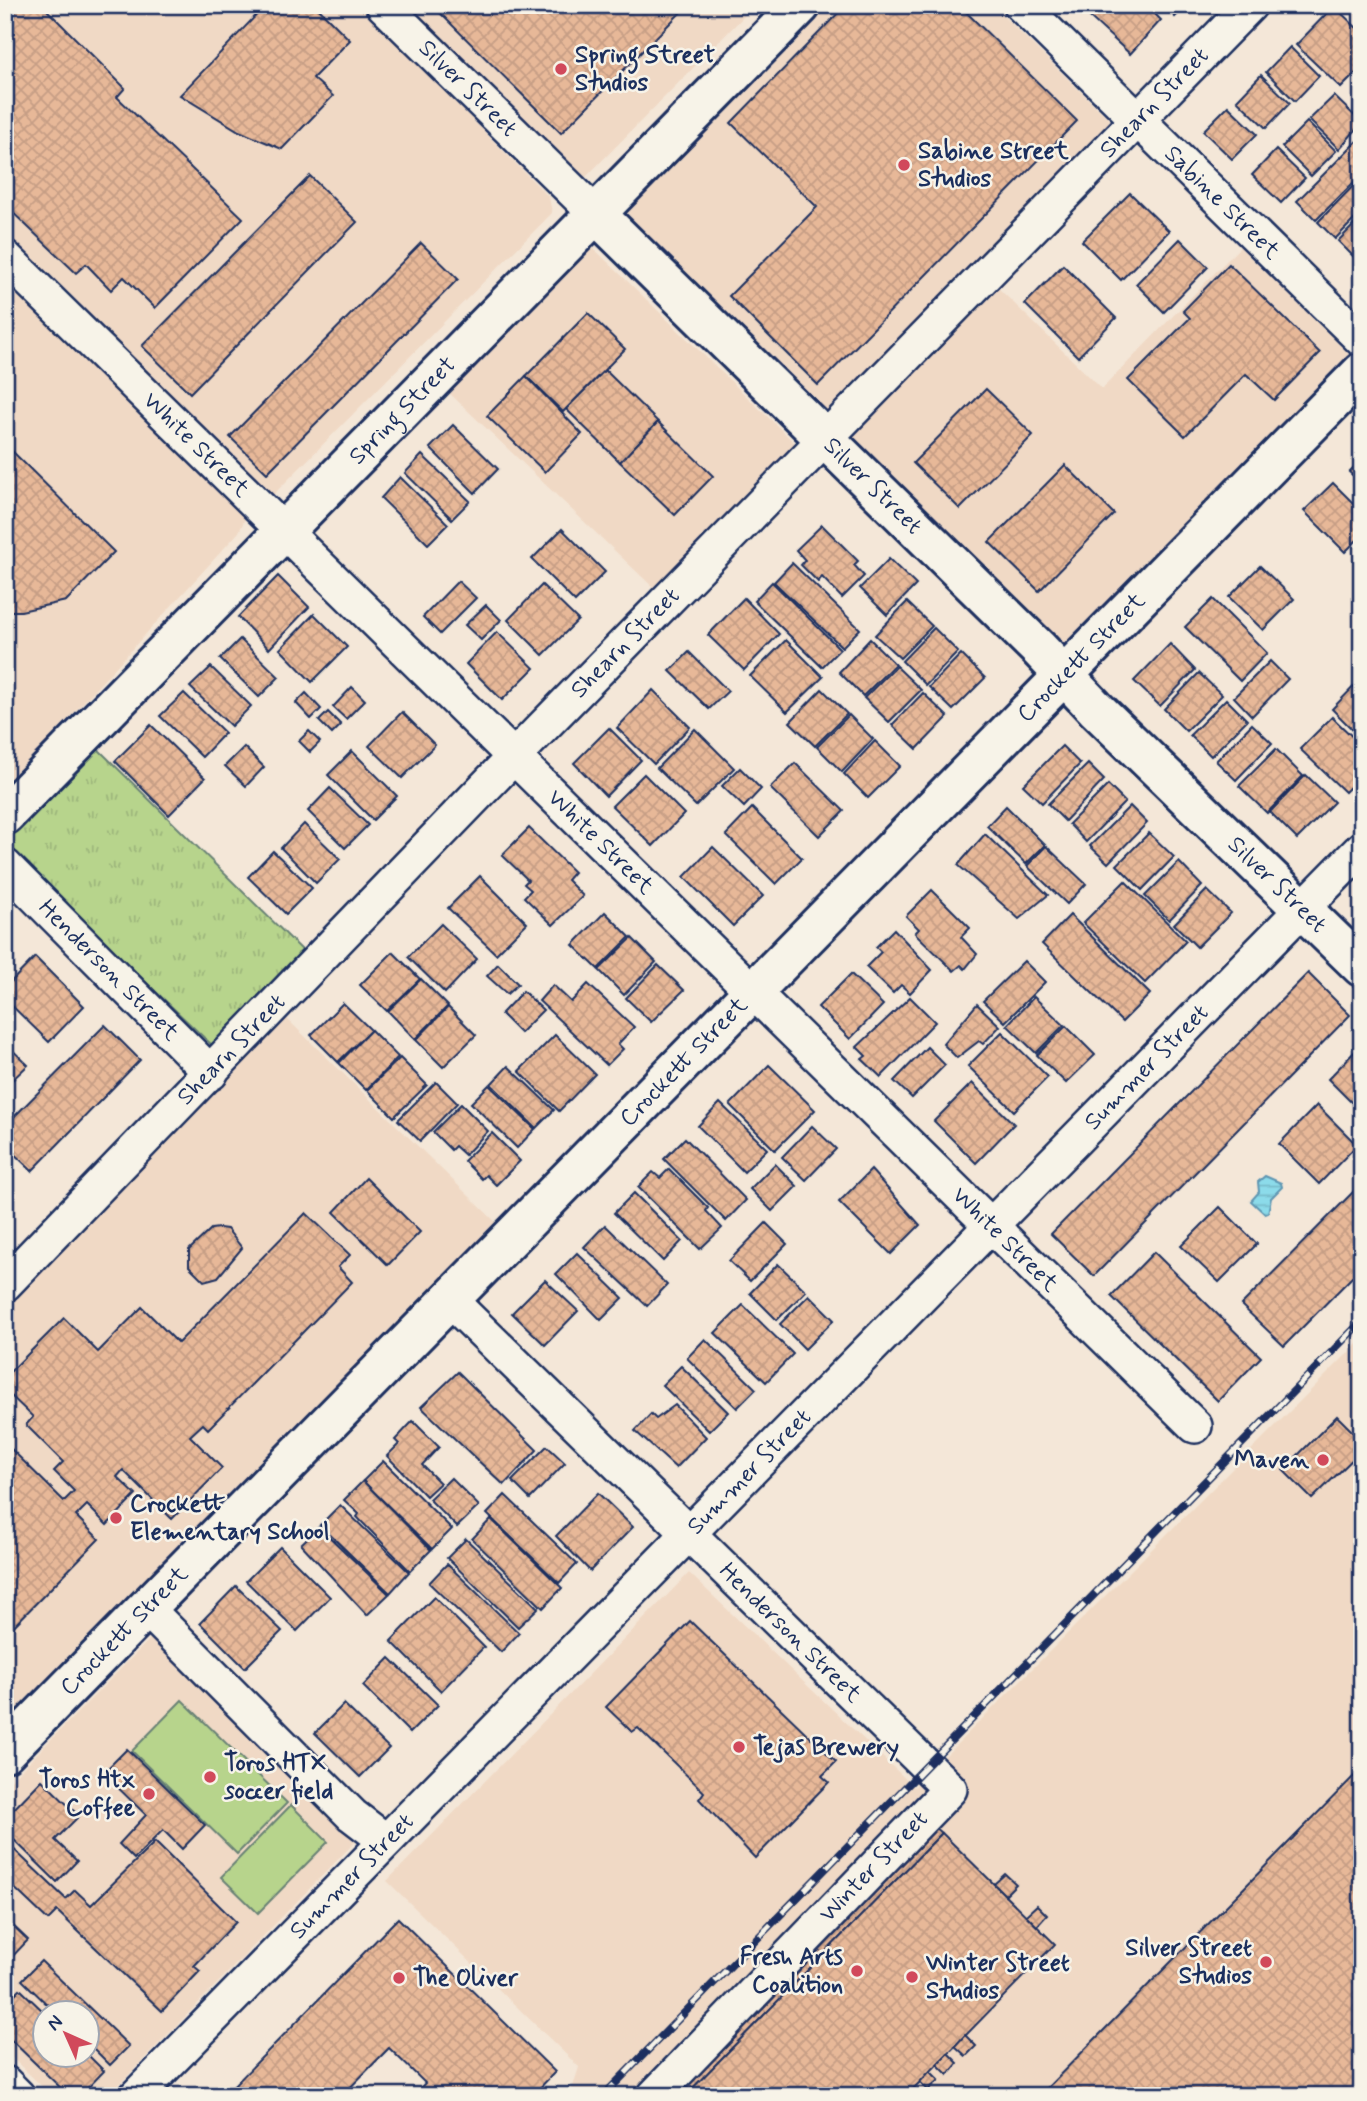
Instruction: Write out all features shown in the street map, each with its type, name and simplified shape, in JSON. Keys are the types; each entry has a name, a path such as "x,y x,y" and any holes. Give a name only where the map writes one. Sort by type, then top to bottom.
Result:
{"street":[{"name":"Silver Street","path":"383,5 1065,675 1095,708 1362,967"},
{"name":"Spring Street","path":"5,815 801,5"},
{"name":"Sabine Street","path":"1021,5 1362,340"},
{"name":"Shearn Street","path":"5,1284 824,438 1250,5"},
{"name":"White Street","path":"5,257 1195,1426"},
{"name":"Crockett Street","path":"5,1752 1362,372"},
{"name":"Summer Street","path":"136,2096 1362,848"},
{"name":"Henderson Street","path":"5,866 211,1073"},
{"name":"Henderson Street","path":"450,1300 950,1789"},
{"path":"147,1609 352,1815 386,1841"},
{"name":"Winter Street","path":"654,2096 950,1789"},
{"path":"5,2083 18,2096"}],"shaded area":[{"path":"5,5 359,5 549,197 552,213 271,497 5,232"},
{"path":"397,5 755,5 582,181"},
{"name":"Sabine Street Studios","path":"817,5 992,5 1116,126 825,423 613,213"},
{"path":"588,243 799,447 657,591 444,388"},
{"path":"1240,247 1349,354 1060,652 842,441 994,284 1102,389"},
{"path":"5,277 239,507 245,519 239,532 5,788"},
{"name":"Crockett Elementary School","path":"282,1014 506,1232 5,1746 5,1290"},
{"path":"1362,1339 1362,2096 570,2096 579,2067 387,1881 689,1573 914,1787"},
{"path":"151,1638 355,1842 108,2096 52,2096 5,2051 5,1786"}],"green space":[{"path":"96,747 305,953 216,1049 5,848 5,836"},
{"name":"Toros HTX soccer field","path":"182,1700 287,1803 237,1854 132,1751"},
{"path":"291,1805 328,1842 258,1913 221,1877"}],"water":[{"path":"1265,1176 1281,1183 1282,1187 1271,1198 1268,1213 1265,1214 1251,1201 1259,1192 1258,1182"}],"building":[{"path":"5,5 42,5 125,88 117,97 243,218 155,308 124,277 111,290 86,264 76,273 5,205"},
{"path":"266,5 315,5 350,40 313,78 333,96 282,149 239,131 180,95"},
{"name":"Spring Street Studios","path":"432,5 688,5 561,133"},
{"name":"Sabine Street Studios","path":"846,5 959,5 1077,121 818,385 729,296 817,207 731,123"},
{"path":"1084,5 1146,5 1161,20 1130,54 1081,9"},
{"path":"1163,5 1187,5 1175,17"},
{"path":"1334,6 1362,33 1362,67 1341,88 1296,45"},
{"path":"1290,47 1319,76 1295,101 1266,72"},
{"path":"1261,75 1290,103 1266,128 1237,100"},
{"path":"1334,96 1362,123 1339,149 1309,120"},
{"path":"1228,106 1257,134 1232,159 1203,131"},
{"path":"1307,122 1336,151 1311,176 1282,147"},
{"path":"1362,136 1362,174 1316,220 1297,201"},
{"path":"1276,150 1305,178 1281,203 1252,175"},
{"path":"310,176 357,222 190,393 142,346"},
{"path":"1362,177 1362,212 1335,239 1318,222"},
{"path":"1130,193 1169,231 1121,280 1082,241"},
{"path":"1362,217 1362,255 1357,260 1338,241"},
{"path":"1180,239 1208,267 1164,312 1136,284"},
{"path":"421,243 458,279 267,473 230,437"},
{"path":"1229,264 1320,353 1274,400 1246,374 1185,436 1128,380 1190,318 1183,311"},
{"path":"1063,265 1116,318 1078,357 1025,304"},
{"path":"588,313 625,349 563,412 526,376"},
{"path":"605,370 658,422 620,462 566,409"},
{"path":"526,376 582,434 545,472 487,416"},
{"path":"986,389 1033,435 960,509 913,463"},
{"path":"658,422 713,476 675,515 620,462"},
{"path":"453,425 498,469 475,493 430,448"},
{"path":"5,444 114,552 66,601 21,611 5,611"},
{"path":"422,455 470,501 452,519 405,473"},
{"path":"1362,459 1362,484 1349,472"},
{"path":"1065,465 1114,514 1039,591 989,542"},
{"path":"400,477 448,524 428,544 381,498"},
{"path":"1333,483 1362,512 1362,535 1345,552 1304,511"},
{"path":"822,525 858,561 854,565 864,576 842,598 822,577 818,582 801,565 805,560 796,550"},
{"path":"562,529 605,572 575,602 532,559"},
{"path":"889,559 916,585 887,615 860,588"},
{"path":"792,563 860,629 842,647 774,582"},
{"path":"1260,566 1294,599 1263,630 1229,597"},
{"path":"278,576 309,607 269,649 238,617"},
{"path":"458,581 476,598 440,634 423,617"},
{"path":"772,582 840,649 822,667 754,601"},
{"path":"542,585 578,620 543,655 508,620"},
{"path":"744,598 779,634 744,670 708,635"},
{"path":"1213,599 1267,653 1240,681 1185,627"},
{"path":"907,602 932,626 900,658 875,635"},
{"path":"486,605 501,620 481,640 465,625"},
{"path":"314,614 347,647 312,682 280,649"},
{"path":"934,628 958,652 926,685 902,661"},
{"path":"497,632 534,668 502,700 466,664"},
{"path":"240,639 279,677 259,697 220,659"},
{"path":"870,639 895,664 863,696 839,672"},
{"path":"786,640 823,677 787,712 750,676"},
{"path":"1170,644 1195,670 1160,706 1134,681"},
{"path":"689,652 728,691 709,709 670,671"},
{"path":"961,654 985,678 953,710 929,687"},
{"path":"1270,661 1288,679 1252,716 1234,697"},
{"path":"896,666 921,690 889,722 864,698"},
{"path":"211,667 251,706 231,726 190,687"},
{"path":"1199,673 1222,695 1186,731 1164,709"},
{"path":"1362,678 1362,739 1332,709"},
{"path":"352,687 365,700 346,719 333,707"},
{"path":"822,689 847,714 815,746 790,722"},
{"path":"653,690 690,727 654,764 617,728"},
{"path":"184,693 225,733 202,757 160,716"},
{"path":"306,693 321,709 311,719 296,703"},
{"path":"923,693 948,717 917,749 892,725"},
{"path":"1226,699 1247,720 1211,756 1190,735"},
{"path":"328,712 341,725 332,734 319,721"},
{"path":"402,712 435,745 402,778 369,746"},
{"path":"849,715 873,739 842,772 817,747"},
{"path":"1332,717 1362,746 1362,775 1345,792 1300,749"},
{"path":"1252,724 1272,743 1236,780 1216,761"},
{"path":"151,725 205,778 169,815 115,761"},
{"path":"609,728 641,760 606,796 574,763"},
{"path":"695,729 734,768 696,806 657,768"},
{"path":"309,731 320,742 310,752 299,741"},
{"path":"875,741 900,766 868,798 844,774"},
{"path":"1062,746 1080,764 1042,803 1023,785"},
{"path":"244,747 264,767 246,786 225,766"},
{"path":"1276,749 1303,776 1267,813 1239,786"},
{"path":"352,751 397,796 373,820 328,775"},
{"path":"795,763 844,811 819,836 770,788"},
{"path":"1088,764 1104,780 1065,821 1048,804"},
{"path":"740,768 761,789 744,807 722,786"},
{"path":"644,774 684,814 653,846 612,806"},
{"path":"1306,775 1334,802 1297,839 1270,812"},
{"path":"1108,785 1125,802 1086,842 1069,824"},
{"path":"330,788 368,825 345,848 308,811"},
{"path":"1006,806 1045,845 1026,864 987,826"},
{"path":"1130,806 1147,823 1108,863 1090,846"},
{"path":"752,808 802,858 776,884 726,835"},
{"path":"304,824 340,859 316,883 281,848"},
{"path":"529,828 574,872 567,880 583,896 553,925 524,897 531,890 524,884 528,880 502,855"},
{"path":"1149,833 1174,857 1142,890 1117,865"},
{"path":"985,834 1048,895 1019,919 958,865"},
{"path":"1046,846 1086,884 1067,904 1027,866"},
{"path":"713,847 763,896 733,926 684,877"},
{"path":"273,851 312,888 286,914 248,877"},
{"path":"1179,862 1202,886 1169,920 1145,896"},
{"path":"480,876 527,923 496,954 448,908"},
{"path":"1125,881 1186,941 1145,983 1083,923"},
{"path":"932,890 970,928 961,937 977,954 965,969 961,965 954,971 915,933 919,929 906,916"},
{"path":"1207,890 1231,913 1197,947 1174,924"},
{"path":"605,912 630,937 598,969 573,945"},
{"path":"1070,915 1150,994 1122,1022 1042,944"},
{"path":"441,924 477,959 445,993 408,957"},
{"path":"894,929 932,970 910,993 901,985 893,993 866,967 881,952 876,947"},
{"path":"632,938 656,962 624,995 599,970"},
{"path":"393,952 420,979 387,1011 360,985"},
{"path":"35,957 84,1006 49,1042 5,999 5,988"},
{"path":"1024,961 1045,982 1005,1022 983,1001"},
{"path":"498,964 518,984 507,994 487,976"},
{"path":"658,965 684,990 651,1022 626,998"},
{"path":"1308,973 1350,1015 1094,1276 1051,1234"},
{"path":"851,974 883,1005 850,1039 818,1007"},
{"path":"421,979 448,1006 415,1039 388,1011"},
{"path":"588,984 634,1027 618,1044 623,1049 607,1065 539,1001 553,985 571,1002"},
{"path":"523,991 543,1010 520,1033 501,1014"},
{"path":"910,997 935,1022 881,1077 862,1059 866,1056 857,1047"},
{"path":"1034,997 1064,1025 1036,1053 1007,1025"},
{"path":"343,1003 371,1030 338,1062 311,1035"},
{"path":"977,1004 1000,1026 983,1044 979,1041 957,1058 943,1044"},
{"path":"448,1007 476,1035 443,1067 416,1040"},
{"path":"105,1025 140,1060 32,1171 5,1145 5,1126"},
{"path":"1066,1026 1095,1055 1066,1083 1037,1055"},
{"path":"371,1030 398,1057 366,1090 339,1063"},
{"path":"1002,1032 1048,1077 1014,1111 968,1066"},
{"path":"555,1035 595,1074 559,1111 519,1071"},
{"path":"5,1043 28,1065 5,1087"},
{"path":"1362,1044 1362,1113 1328,1079"},
{"path":"927,1047 945,1065 912,1098 894,1081"},
{"path":"400,1058 427,1085 394,1117 367,1090"},
{"path":"769,1065 815,1110 775,1150 730,1105"},
{"path":"508,1066 554,1110 536,1128 491,1084"},
{"path":"436,1082 457,1103 420,1141 398,1120"},
{"path":"972,1083 1014,1124 976,1163 934,1121"},
{"path":"489,1085 535,1129 517,1148 471,1103"},
{"path":"720,1103 767,1149 744,1172 698,1126"},
{"path":"461,1104 488,1131 465,1155 455,1146 451,1150 433,1132"},
{"path":"1317,1105 1357,1145 1319,1184 1279,1144"},
{"path":"812,1126 836,1149 806,1180 782,1157"},
{"path":"492,1133 520,1161 496,1185 486,1175 482,1179 464,1161"},
{"path":"685,1138 746,1200 726,1221 664,1159"},
{"path":"775,1164 797,1186 772,1211 750,1189"},
{"path":"669,1169 708,1208 706,1211 722,1228 700,1249 638,1187 653,1172 660,1178"},
{"path":"871,1170 920,1225 891,1254 839,1202"},
{"path":"366,1178 420,1232 388,1265 334,1212"},
{"path":"1362,1183 1362,1267 1284,1346 1241,1305"},
{"path":"634,1193 682,1241 663,1261 614,1213"},
{"path":"1220,1207 1257,1244 1219,1282 1181,1246"},
{"path":"306,1213 350,1255 338,1267 352,1282 208,1429 203,1424 190,1436 222,1468 172,1519 123,1470 117,1477 136,1495 107,1525 87,1505 76,1516 99,1539 5,1635 5,1443 64,1501 74,1491 54,1471 63,1462 26,1425 33,1417 5,1390 5,1377 64,1318 98,1352 142,1307 178,1343"},
{"path":"766,1223 787,1244 750,1281 729,1261"},
{"path":"605,1225 667,1285 647,1306 584,1247"},
{"path":"211,1229 227,1229 242,1248 218,1277 204,1281 189,1266 189,1250"},
{"path":"1154,1252 1261,1357 1218,1401 1111,1296"},
{"path":"577,1253 623,1298 601,1320 556,1274"},
{"path":"778,1264 806,1291 777,1320 750,1293"},
{"path":"545,1280 578,1311 545,1345 512,1313"},
{"path":"809,1295 834,1320 805,1349 780,1324"},
{"path":"743,1305 793,1354 766,1382 715,1333"},
{"path":"705,1339 756,1389 737,1408 687,1358"},
{"path":"681,1366 728,1412 709,1431 662,1385"},
{"path":"458,1372 537,1450 504,1485 421,1407"},
{"path":"675,1405 706,1437 676,1468 635,1431 651,1414 656,1419"},
{"name":"Maven","path":"1337,1416 1362,1441 1362,1450 1312,1499 1283,1470"},
{"path":"413,1421 439,1447 422,1465 440,1483 426,1496 387,1456 399,1444 395,1440"},
{"path":"547,1446 565,1463 530,1499 512,1481"},
{"path":"383,1461 452,1529 432,1549 363,1481"},
{"path":"451,1478 479,1506 457,1527 429,1499"},
{"path":"363,1481 431,1550 410,1571 344,1500"},
{"path":"598,1493 633,1527 590,1571 556,1536"},
{"path":"505,1495 577,1564 559,1583 487,1514"},
{"path":"340,1505 409,1572 390,1593 320,1525"},
{"path":"491,1519 562,1588 543,1608 472,1539"},
{"path":"319,1527 389,1594 367,1615 301,1544"},
{"path":"466,1539 538,1608 518,1627 447,1558"},
{"path":"280,1547 330,1597 297,1631 246,1581"},
{"path":"447,1564 519,1633 501,1652 429,1583"},
{"path":"236,1586 282,1631 245,1668 200,1623"},
{"path":"434,1597 484,1647 441,1691 391,1641"},
{"name":"Tejas Brewery","path":"690,1621 836,1762 822,1776 829,1782 755,1858 699,1799 704,1792 638,1728 632,1732 606,1707"},
{"path":"390,1658 438,1705 410,1733 363,1686"},
{"path":"344,1704 389,1748 360,1777 315,1733"},
{"name":"Toros Htx Coffee","path":"127,1749 205,1825 182,1849 163,1830 134,1859 119,1844 146,1815 103,1773"},
{"name":"Silver Street Studios","path":"1362,1768 1362,2089 1355,2096 1039,2096"},
{"path":"42,1780 79,1816 55,1840 77,1861 57,1882 5,1831 5,1818"},
{"path":"934,1826 942,1833 685,2096 679,2096 675,2091"},
{"name":"Winter Street Studios","path":"942,1833 1055,1944 906,2096 685,2096"},
{"path":"5,1841 66,1899 75,1890 91,1905 155,1842 236,1922 194,1966 200,1971 162,2011 57,1911 48,1920 5,1879"},
{"path":"1005,1874 1016,1884 1005,1895 994,1884"},
{"path":"1037,1905 1047,1915 1037,1926 1026,1915"},
{"path":"5,1918 28,1940 11,1958 5,1953"},
{"name":"The Oliver","path":"398,1918 555,2072 532,2096 413,2096 425,2083 389,2048 342,2096 224,2096"},
{"path":"41,1961 81,2000 43,2000 22,1980"},
{"path":"20,1989 32,2001 32,2060 5,2034 5,2004"},
{"path":"102,2020 129,2046 110,2065 102,2057"},
{"path":"965,2035 976,2046 966,2056 955,2046"},
{"path":"948,2053 958,2063 948,2075 937,2064"},
{"path":"42,2070 104,2071 80,2096 69,2096"},
{"path":"930,2071 939,2080 928,2090 920,2082"}],"railway":[{"path":"603,2096 1362,1321"}],"place":[{"name":"Spring Street Studios","path":"561,69"},
{"name":"Sabine Street Studios","path":"904,165"},
{"name":"Maven","path":"1323,1460"},
{"name":"Crockett Elementary School","path":"116,1518"},
{"name":"Tejas Brewery","path":"739,1747"},
{"name":"Toros HTX soccer field","path":"210,1777"},
{"name":"Toros Htx Coffee","path":"149,1794"},
{"name":"Silver Street Studios","path":"1266,1962"},
{"name":"Fresh Arts Coalition","path":"857,1971"},
{"name":"Winter Street Studios","path":"912,1977"},
{"name":"The Oliver","path":"399,1978"}]}
